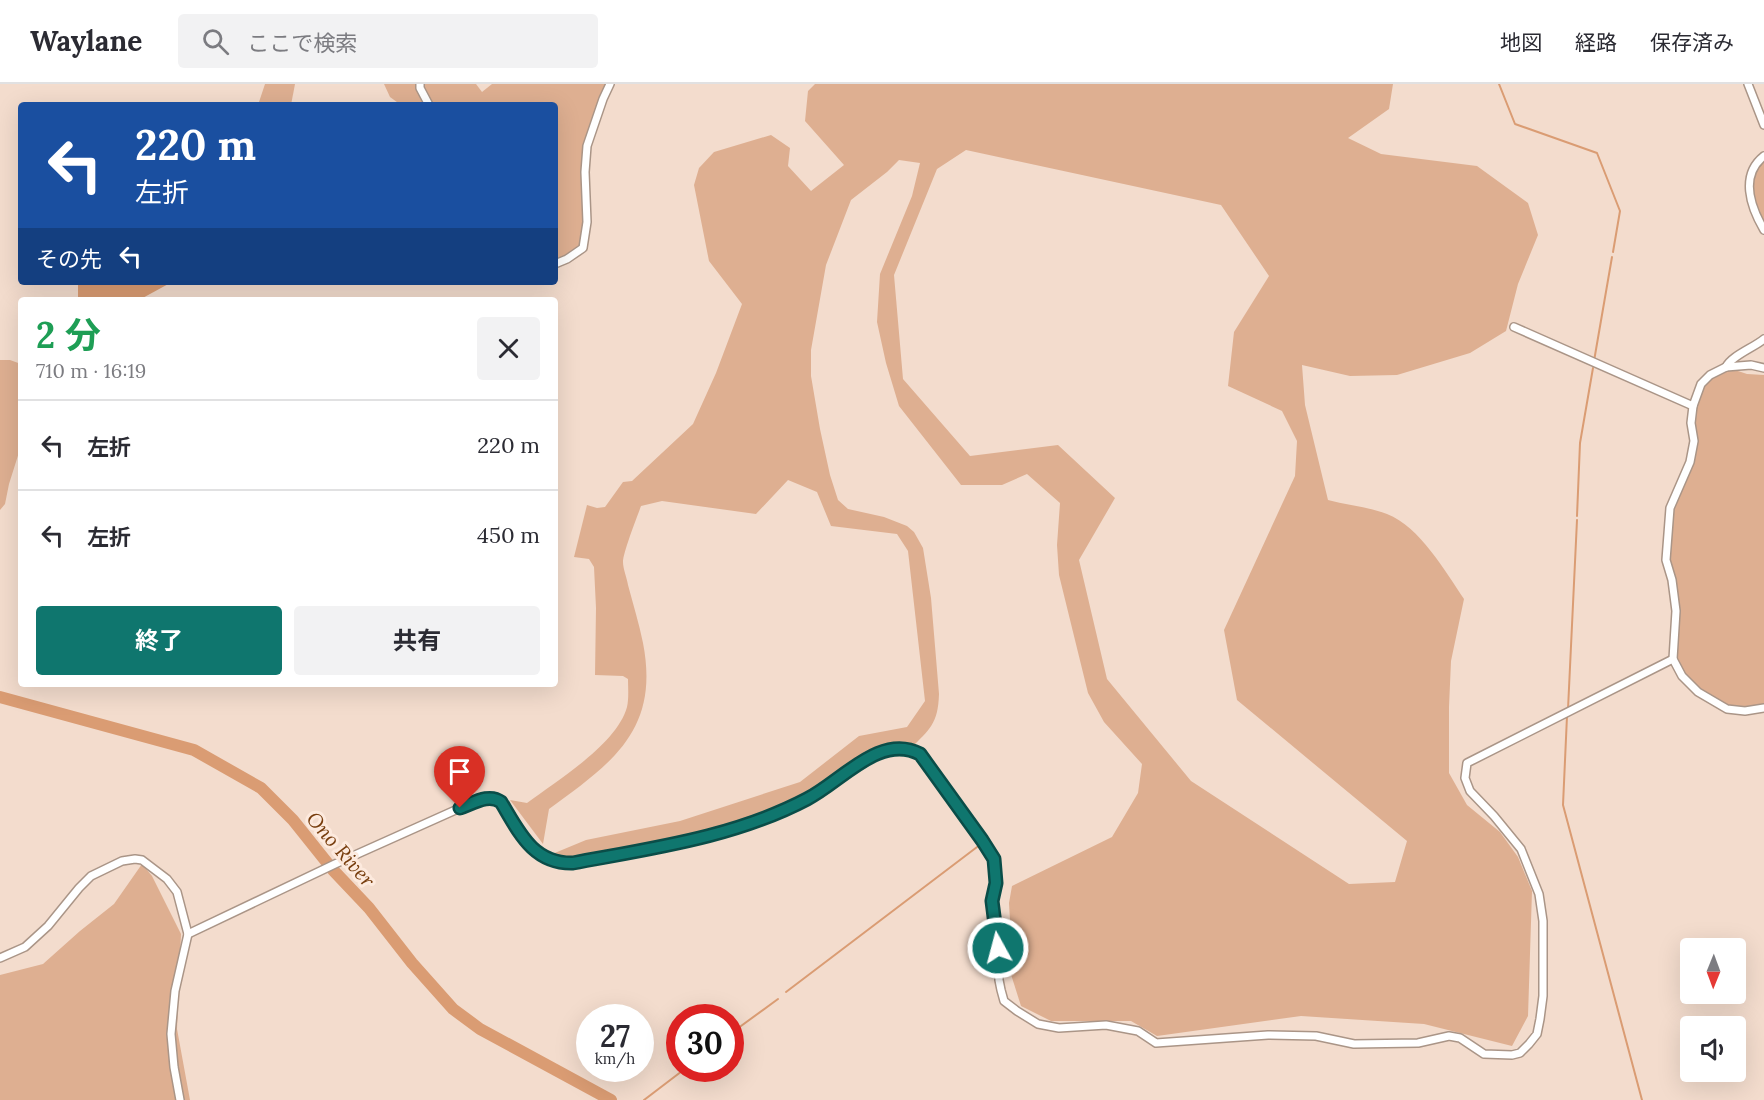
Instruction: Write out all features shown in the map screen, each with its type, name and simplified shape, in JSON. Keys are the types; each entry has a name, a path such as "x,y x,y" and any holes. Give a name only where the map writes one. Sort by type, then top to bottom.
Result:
{"street":[{"path":"420,84 427,102"},
{"path":"558,263 583,248 587,222 585,172 588,146 610,84"},
{"path":"1748,84 1764,125"},
{"path":"1764,156 1755,163 1750,176 1750,192 1758,220 1764,230"},
{"path":"1514,327 1693,406"},
{"path":"1726,368 1729,361 1764,339"},
{"path":"1764,368 1751,365 1726,368 1710,375 1701,384 1693,406 1691,423 1694,441 1690,462 1670,508 1666,560 1672,580 1676,610 1673,659 1682,676 1698,692 1727,709 1745,711 1764,708"},
{"path":"188,934 329,867 489,797 501,802 535,852 556,862 573,863 698,840 776,814 810,798 873,755 886,749 910,749 920,754 994,859 996,883 992,901 1001,990 1004,1001 1038,1024 1059,1028 1106,1025 1138,1030 1156,1043 1280,1035 1316,1036 1354,1044 1418,1043 1449,1036 1460,1038 1484,1054 1512,1055 1520,1053 1537,1034 1540,1019 1543,996 1543,921 1539,894 1521,849 1470,791 1465,778 1467,763 1673,659"},
{"path":"0,958 25,947 48,926 91,876 122,861 135,859 146,862 167,879 177,892 188,934 175,991 171,1034 180,1100"}],"shaded area":[{"path":"265,84 295,84 292,102 259,102"},
{"path":"384,84 476,84 482,92 492,84 610,84 587,146 583,248 558,262 558,102 397,102 390,97"},
{"path":"815,84 1393,84 1389,109 1348,138 1381,154 1477,166 1528,203 1538,235 1518,284 1506,331 1470,353 1397,375 1350,376 1302,365 1305,405 1328,500 1380,512 1399,520 1431,551 1464,599 1451,661 1449,773 1467,805 1500,832 1518,857 1532,891 1528,1016 1512,1046 1424,1024 1301,1016 1157,1036 1131,1021 1051,1021 1021,1006 1008,965 1011,938 1009,903 1012,886 1112,837 1138,793 1142,764 1104,722 1088,693 1059,575 1057,545 1060,503 1027,474 1002,485 961,485 899,406 877,322 880,274 912,196 920,163 899,160 851,200 826,265 811,350 811,376 830,475 838,500 848,509 884,517 907,526 914,532 923,548 931,598 939,694 937,712 932,725 910,749 886,749 810,798 732,829 564,863 545,857 586,840 680,821 800,782 859,736 907,727 925,701 908,551 897,534 831,526 817,492 788,480 756,514 662,501 641,506 623,562 643,643 646,673 644,699 637,722 626,741 611,759 593,776 549,809 543,844 510,800 527,803 570,772 612,734 627,707 628,679 623,676 595,675 594,567 589,559 574,557 587,505 597,508 605,507 623,482 632,481 693,424 716,373 742,304 709,261 694,185 699,168 714,152 771,135 790,148 788,166 811,191 844,165 805,121 808,91","holes":["966,150 1221,205 1269,276 1234,332 1228,386 1282,411 1297,441 1295,476 1224,630 1237,700 1407,841 1395,882 1349,884 1191,781 1107,679 1079,560 1115,498 1058,445 970,456 903,379 894,275 937,169"]},
{"path":"1764,156 1764,230 1750,192 1755,163"},
{"path":"78,285 166,285 144,297 78,297"},
{"path":"0,360 10,360 18,363 18,456 5,504 0,510"},
{"path":"1726,367 1747,374 1764,375 1764,708 1727,709 1698,692 1673,659 1676,611 1666,560 1670,508 1690,462 1691,423 1701,384"},
{"path":"142,864 152,876 181,934 177,1029 190,1100 0,1100 0,975 43,964 114,904"}],"waterway":[{"path":"1499,84 1515,124 1597,153 1620,211 1613,252"},
{"path":"1594,361 1612,257"},
{"path":"1577,516 1580,443 1593,368"},
{"path":"1568,709 1577,520"},
{"name":"Ono River","path":"0,697 194,750 261,788 293,820 453,1009 480,1029 611,1100"},
{"path":"1567,716 1563,805 1642,1100"},
{"path":"786,992 981,844"},
{"path":"744,1024 778,999"},
{"path":"644,1100 668,1082"}],"route":[{"path":"460,808 489,797 497,799 535,852 556,862 573,863 698,840 754,822 810,798 873,755 886,749 910,749 920,754 994,859 996,883 992,901 998,948"}]}
